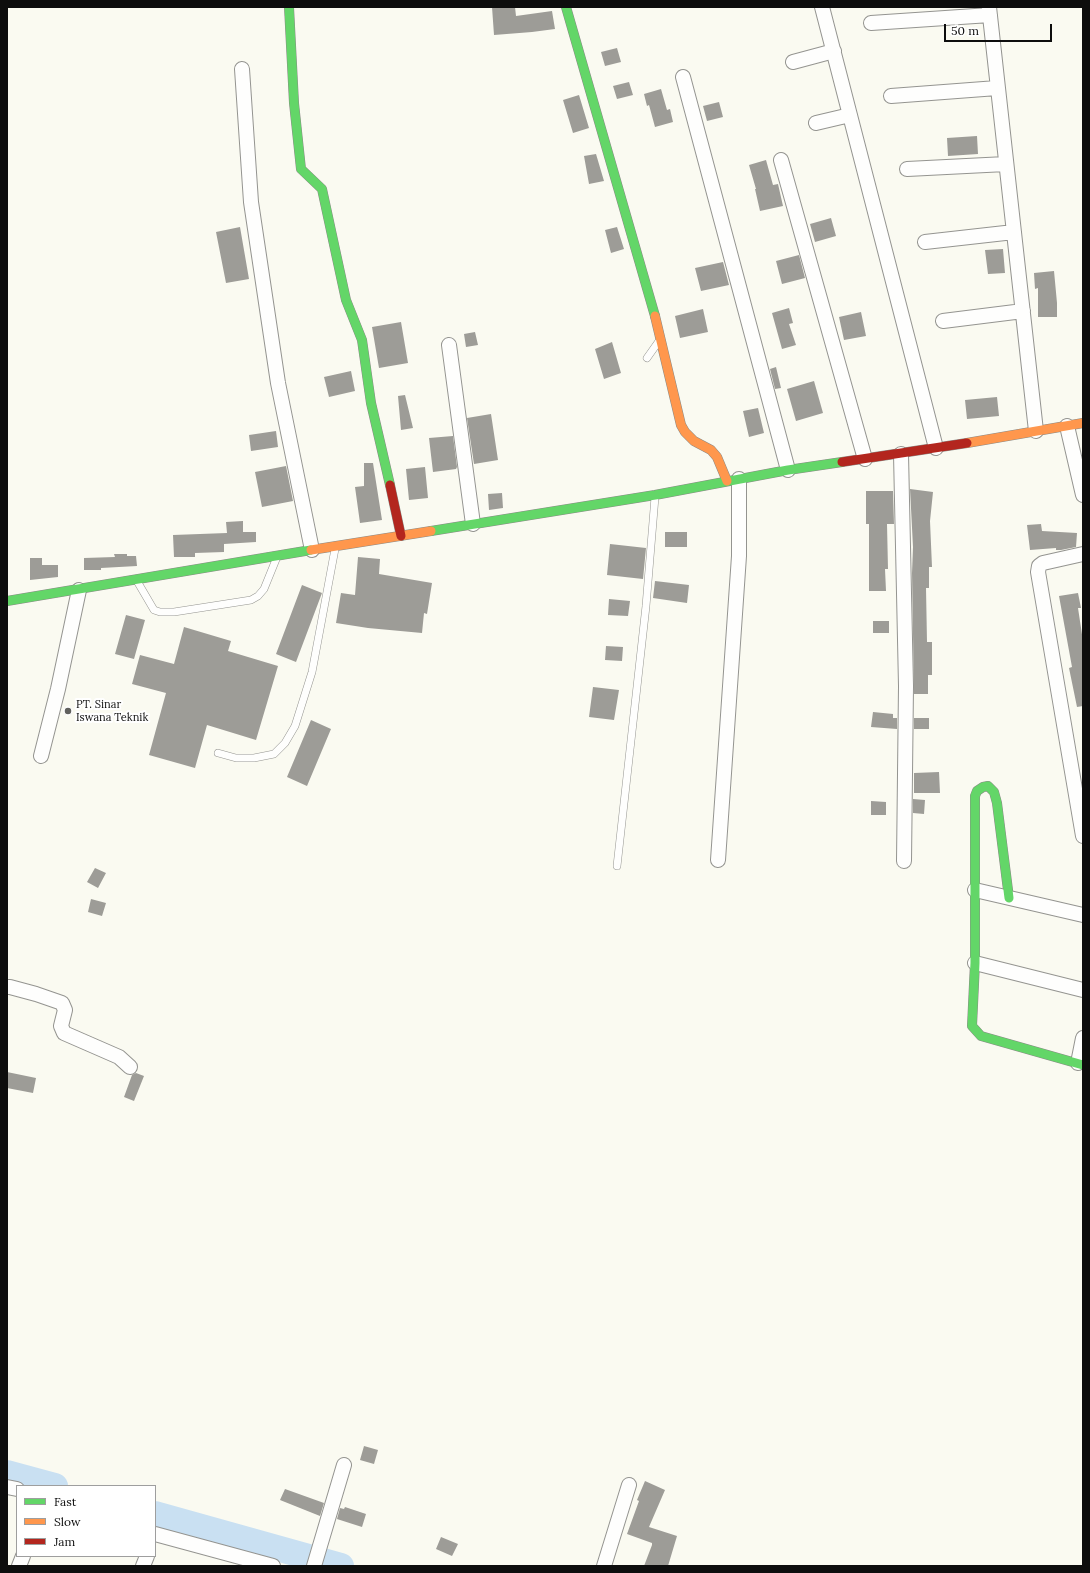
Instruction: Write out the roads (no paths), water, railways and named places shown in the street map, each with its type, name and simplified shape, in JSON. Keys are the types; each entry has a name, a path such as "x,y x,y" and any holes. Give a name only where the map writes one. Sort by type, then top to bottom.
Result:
{"street":[{"path":"289,7 294,103 301,168 322,189 346,300 362,340 371,403 401,536"},
{"path":"566,7 661,338 681,425 685,432 694,441 711,450 717,456 733,480 739,556 718,860"},
{"path":"822,7 936,448"},
{"path":"871,23 990,11 1036,431"},
{"path":"793,62 834,51"},
{"path":"242,69 251,202 278,383 312,550"},
{"path":"683,77 788,470"},
{"path":"891,96 998,88"},
{"path":"816,123 850,115"},
{"path":"781,160 865,459"},
{"path":"907,169 1006,164"},
{"path":"925,242 1014,232"},
{"path":"944,321 1023,311"},
{"path":"449,345 473,524"},
{"path":"7,601 79,590 278,555 655,495 788,470 901,454 1083,423"},
{"path":"1067,426 1083,495"},
{"path":"901,454 906,686 904,862"},
{"path":"1083,554 1043,563 1039,566 1038,572 1083,836"},
{"path":"41,756 58,689 79,590"},
{"path":"1009,898 997,803 994,792 988,786 983,787 977,791 975,796 975,963 972,1026 980,1036 1081,1064 1083,1038"},
{"path":"975,890 1083,915"},
{"path":"975,963 1083,990"},
{"path":"7,987 36,994 62,1003 65,1010 61,1026 64,1033 119,1057 130,1067"},
{"path":"314,1566 344,1465"},
{"path":"604,1566 628,1486"},
{"path":"156,1534 254,1564 273,1566"}],"lane":[{"path":"647,358 661,338"},
{"path":"617,866 646,606 655,495"},
{"path":"218,753 236,758 254,758 274,754 285,743 295,726 312,672 335,547"},
{"path":"136,579 154,610 160,612 174,612 251,600 258,596 264,589 278,555"}],"waterway":[{"path":"7,1473 51,1485"},
{"path":"156,1514 341,1566"}],"place":[{"name":"PT. Sinar Iswana Teknik","path":"68,711"}]}
